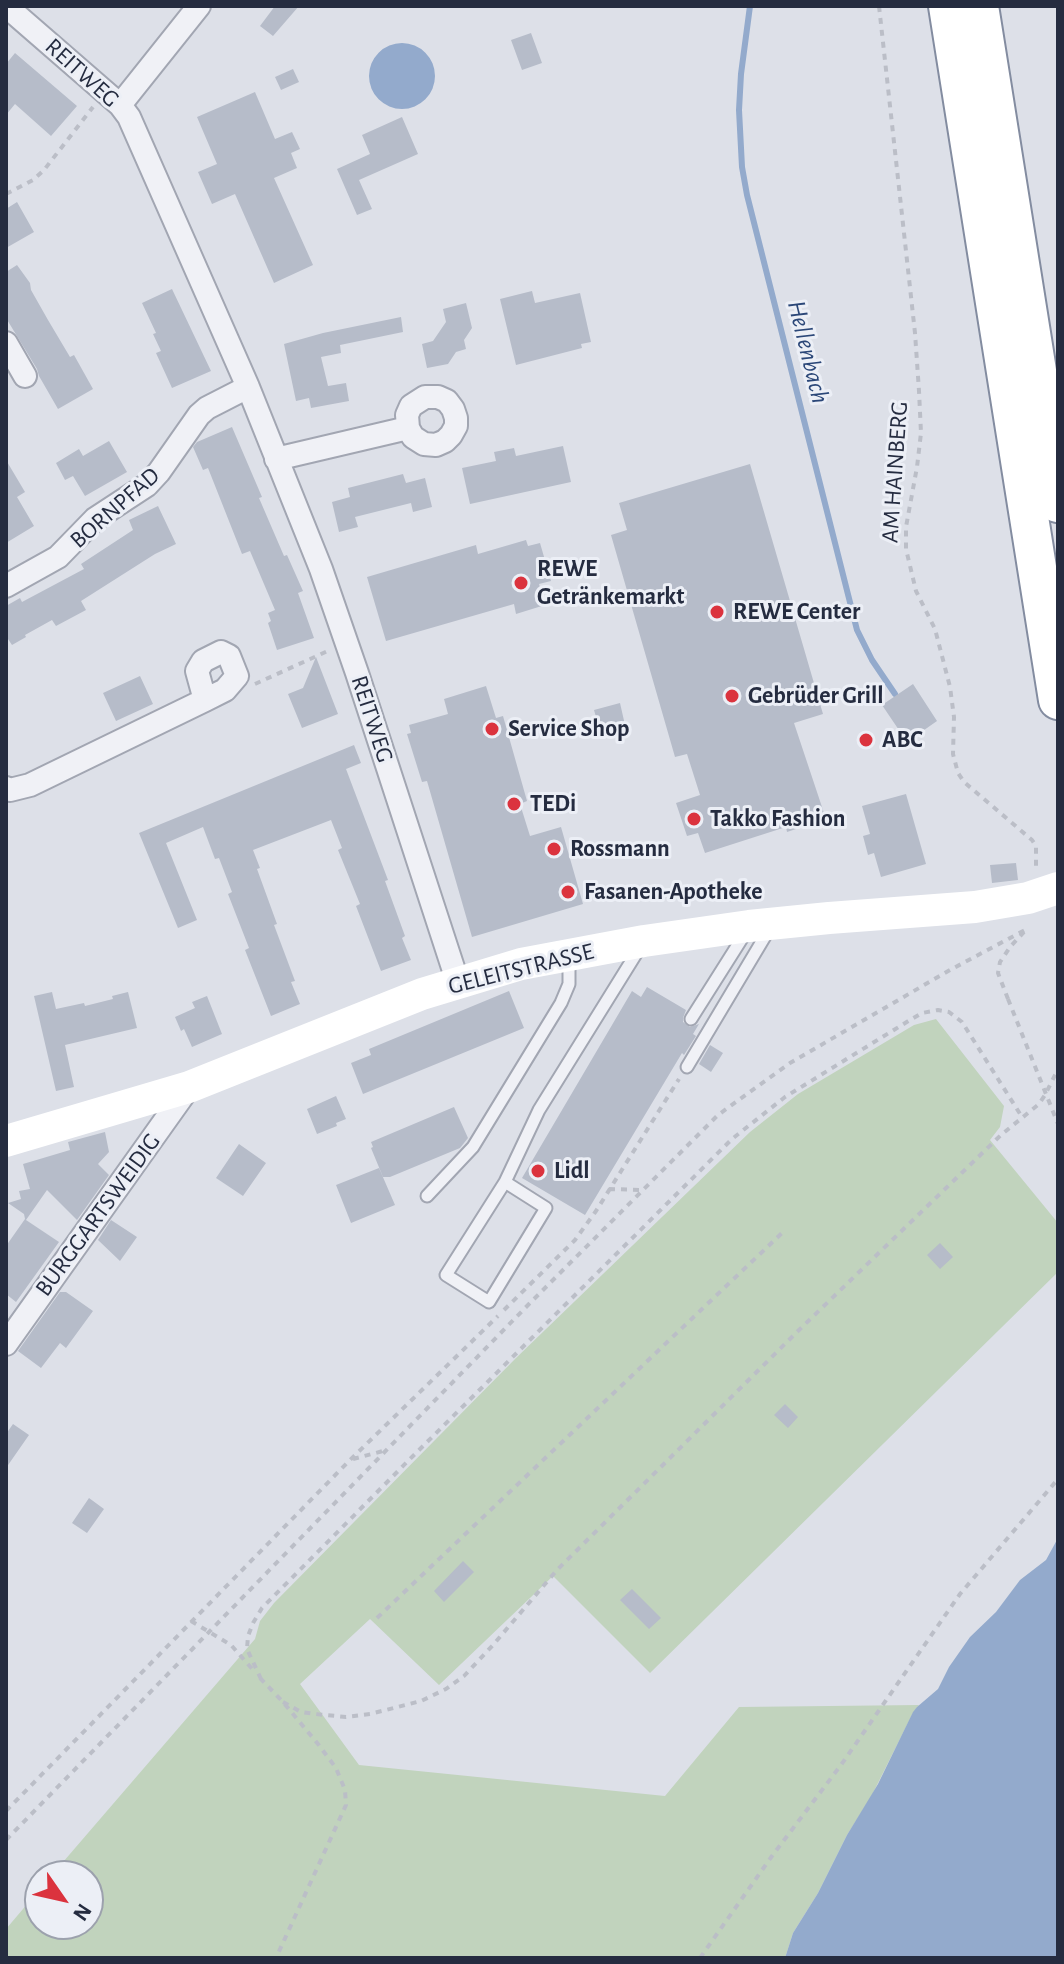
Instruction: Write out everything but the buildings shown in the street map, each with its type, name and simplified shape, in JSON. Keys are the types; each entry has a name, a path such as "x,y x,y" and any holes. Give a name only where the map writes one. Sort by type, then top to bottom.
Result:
{"highway":[{"path":"948,6 1058,700"},
{"path":"979,6 1058,503"}],"main road":[{"name":"GELEITSTRASSE","path":"6,1141 189,1087 371,1013 521,964 644,941 761,925 975,907 1043,893"}],"street":[{"name":"REITWEG","path":"6,6 113,99 129,117 248,387 321,569 458,983"},
{"path":"113,99 199,6"},
{"path":"6,343 25,376"},
{"name":"BORNPFAD","path":"9,578 58,557 95,519 147,485 199,415 248,387"},
{"path":"276,459 408,428"},
{"path":"6,788 10,790 30,785 215,695"},
{"name":"BURGGARTSWEIDIG","path":"6,1344 189,1087"}],"lane":[{"path":"691,1019 761,925"},
{"path":"687,1067 761,925"},
{"path":"505,1182 546,1208 489,1302 446,1275 505,1182 539,1110 644,941"},
{"path":"427,1196 473,1147 561,1003 569,984 569,954"}],"path":[{"name":"AM HAINBERG","path":"879,6 919,391 921,433 906,527 906,549 916,591 935,629 950,687 954,717 954,765 964,782 1032,840 1036,846 1036,867 1043,893"},
{"path":"6,194 33,180 113,99"},
{"path":"215,695 251,686 346,642"},
{"path":"6,1840 642,1190 718,1115 790,1063 1025,930 1000,962 998,973 1058,1124"},
{"path":"261,1679 247,1649 248,1636 262,1608 732,1139 785,1097 922,1013 938,1010 949,1012 962,1022 1022,1117"},
{"path":"6,1811 350,1460 575,1240 687,1067"},
{"path":"283,1702 301,1712 315,1714 346,1717 370,1714 421,1701 464,1676 557,1570 799,1330 1039,1104 1058,1069"},
{"path":"609,1189 642,1190"},
{"path":"377,1618 782,1233"},
{"path":"350,1460 386,1450"},
{"path":"700,1958 841,1765 960,1594 1058,1479"},
{"path":"191,1621 237,1651 336,1768 345,1790 346,1805 276,1958"}],"green space":[{"path":"936,1019 1004,1106 1000,1127 990,1140 1058,1223 1058,1272 650,1673 553,1576 439,1685 370,1619 300,1684 359,1765 665,1796 739,1707 919,1705 818,1893 793,1933 785,1958 6,1958 6,1929 24,1908 24,1940 104,1940 104,1860 65,1860 255,1639 260,1621 274,1603 516,1358 750,1132 798,1094 914,1025"}],"water":[{"path":"402,43 415,46 425,53 432,63 435,76 432,89 425,99 415,106 402,109 389,106 379,99 372,89 369,76 372,63 379,53 389,46"},
{"path":"1058,1538 1058,1958 785,1958 793,1933 878,1784 913,1712 938,1689 970,1637 996,1612 1020,1580 1046,1560"}],"waterway":[{"name":"Hellenbach","path":"750,6 739,110 747,195 857,630 872,660 895,694"}],"place":[{"name":"REWE Getränkemarkt","path":"521,583"},
{"name":"REWE Center","path":"717,612"},
{"name":"Gebrüder Grill","path":"732,696"},
{"name":"Service Shop","path":"492,729"},
{"name":"ABC","path":"866,740"},
{"name":"TEDi","path":"514,804"},
{"name":"Takko Fashion","path":"694,819"},
{"name":"Rossmann","path":"554,849"},
{"name":"Fasanen-Apotheke","path":"568,892"},
{"name":"Lidl","path":"538,1171"}]}
